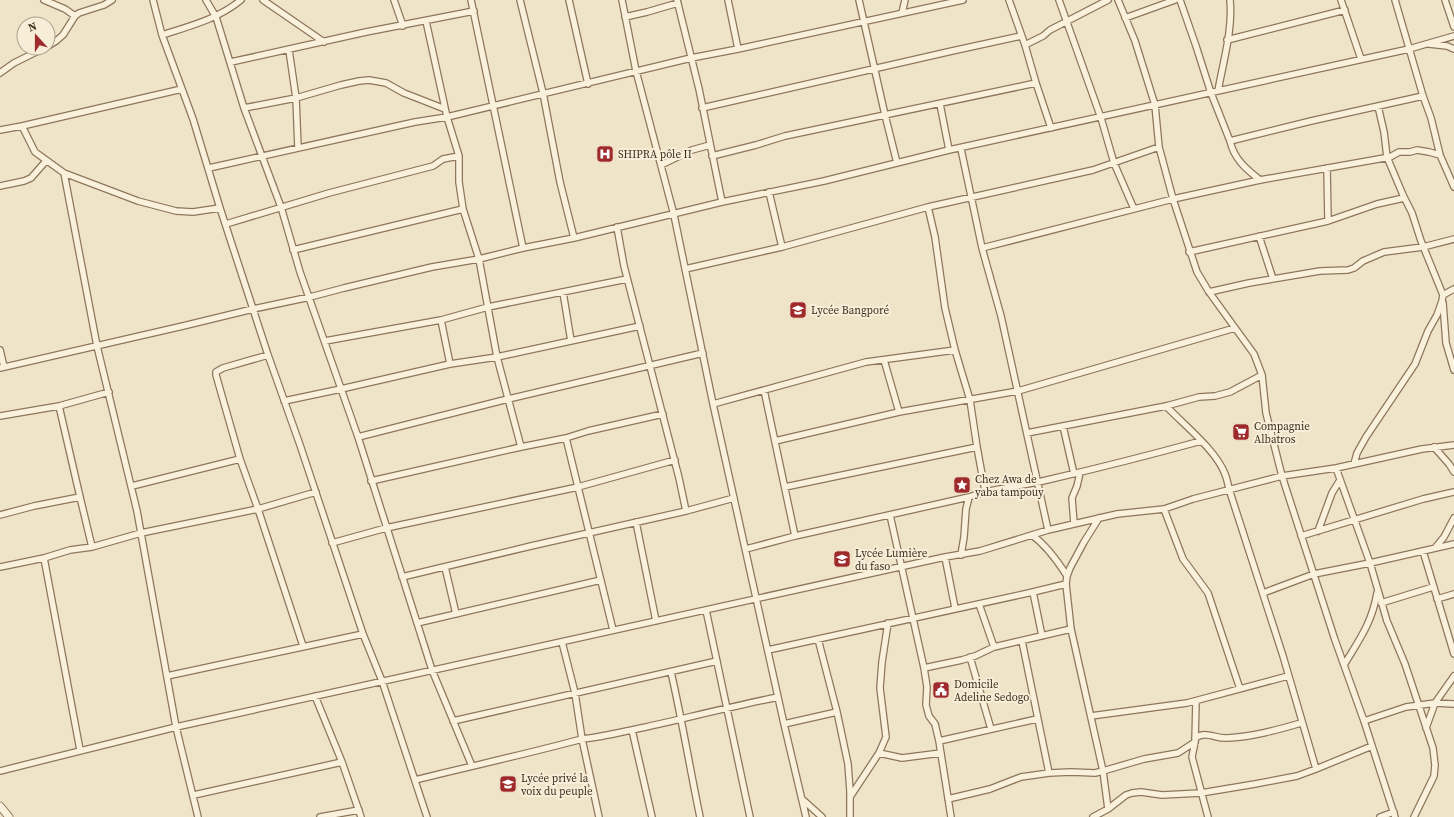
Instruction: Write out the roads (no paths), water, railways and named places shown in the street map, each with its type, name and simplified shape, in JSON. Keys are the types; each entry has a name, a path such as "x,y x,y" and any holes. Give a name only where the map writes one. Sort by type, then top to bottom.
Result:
{"street":[{"path":"44,0 75,16"},
{"path":"56,41 63,35 75,16 79,13 104,5 112,0"},
{"path":"153,0 162,36 193,119 220,208 268,355 316,492 363,634 382,681 427,817"},
{"path":"206,0 216,17 244,108 261,157 281,207 293,250 358,437 432,670 472,766"},
{"path":"162,36 216,17 232,8 241,0"},
{"path":"263,0 324,42"},
{"path":"394,0 403,26"},
{"path":"471,0 523,248"},
{"path":"520,0 543,93 560,182 574,238"},
{"path":"569,0 588,84"},
{"path":"622,0 636,72 674,214 713,404 806,817"},
{"path":"728,0 738,49"},
{"path":"859,0 884,115 897,163"},
{"path":"902,13 905,0"},
{"path":"209,168 415,122 447,117 691,58 963,0"},
{"path":"1009,0 1051,128"},
{"path":"1059,0 1101,118 1114,163 1134,209"},
{"path":"1025,45 1108,0"},
{"path":"1118,0 1135,41 1155,105 1159,147 1189,252 1197,272 1209,292 1254,354 1262,375 1266,413 1282,476 1395,814 1380,817"},
{"path":"1125,18 1175,0"},
{"path":"1180,0 1210,93 1234,153 1242,164 1260,180"},
{"path":"1218,91 1227,40 1231,8 1230,0"},
{"path":"1341,0 1361,59"},
{"path":"1395,0 1423,96 1431,118 1440,155 1454,187"},
{"path":"1445,0 1454,28"},
{"path":"625,17 647,12 678,1 722,202"},
{"path":"1227,40 1345,10"},
{"path":"231,62 366,32 474,12"},
{"path":"426,21 445,109 459,156 459,182 463,209 479,259 497,357 521,447"},
{"path":"702,108 1021,36"},
{"path":"0,350 2,367 310,297 432,267 479,259 523,248 574,238 722,202 949,150 961,149 1409,49 1454,36"},
{"path":"1428,44 1447,46 1454,49"},
{"path":"289,50 296,98 298,148"},
{"path":"0,73 14,62 27,56"},
{"path":"244,108 296,98 341,85 369,80 386,83 404,93 445,109"},
{"path":"712,156 785,136 1036,83"},
{"path":"0,130 182,89"},
{"path":"1230,141 1423,96"},
{"path":"940,104 949,150"},
{"path":"1378,106 1384,132 1387,157 1412,213 1423,248 1442,298 1446,343 1454,370"},
{"path":"22,126 35,152 64,173 138,201 176,211 193,212 220,208"},
{"path":"662,165 692,150 710,145"},
{"path":"685,269 782,247 928,207 1092,170 1159,147"},
{"path":"961,149 973,198 982,248 1001,316 1048,530"},
{"path":"982,248 1173,199 1260,180 1390,157 1402,152 1417,150 1440,155"},
{"path":"226,224 281,207 434,166 443,159 459,156"},
{"path":"0,186 31,178 46,161"},
{"path":"1327,168 1328,221"},
{"path":"64,173 97,346 132,486 176,726 194,795 198,817"},
{"path":"769,192 782,247"},
{"path":"1189,252 1328,221 1377,204 1404,198"},
{"path":"928,207 935,236 945,308 955,350 970,400 976,447 985,491"},
{"path":"293,250 463,209"},
{"path":"617,227 627,279 675,460 686,511"},
{"path":"1259,236 1273,279"},
{"path":"1209,292 1320,271 1348,270 1354,268 1363,261 1384,252 1423,248 1454,239"},
{"path":"325,341 441,320 488,307 627,279"},
{"path":"1354,464 1357,452 1366,436 1415,364 1425,337 1437,315 1442,298 1454,288"},
{"path":"563,292 572,341"},
{"path":"441,320 450,364"},
{"path":"284,401 450,364 497,357 640,326"},
{"path":"775,441 899,412 1018,391 1235,328"},
{"path":"713,404 866,362 955,350"},
{"path":"358,437 508,399 703,353"},
{"path":"268,355 223,368 216,372 219,388 240,458 303,646"},
{"path":"884,360 899,412"},
{"path":"1027,433 1230,392 1262,375"},
{"path":"764,390 795,536"},
{"path":"0,416 59,406 109,392"},
{"path":"59,406 92,546"},
{"path":"1166,406 1201,441 1218,461 1226,474 1229,489 1263,593 1316,769"},
{"path":"371,481 566,438 662,414"},
{"path":"1064,426 1077,473 1077,486 1072,498 1074,524"},
{"path":"566,438 613,630"},
{"path":"746,549 795,536 969,497 985,491 1038,482 1077,473 1201,441"},
{"path":"0,771 176,726 980,551 1048,530 1099,518 1118,514 1164,509 1193,499 1282,476 1336,468 1454,445"},
{"path":"785,488 976,447"},
{"path":"1434,448 1449,464 1454,472"},
{"path":"132,486 240,458"},
{"path":"332,543 386,528 578,487 675,460"},
{"path":"1336,468 1370,564 1390,631 1405,664 1433,748 1436,765 1434,776 1414,817"},
{"path":"1318,531 1332,493 1340,480"},
{"path":"0,567 44,558 70,550 92,546 141,533 258,509 316,492"},
{"path":"1301,536 1423,499 1454,492"},
{"path":"0,515 34,506 80,497"},
{"path":"961,555 966,509 969,497"},
{"path":"402,577 686,511 734,498"},
{"path":"1164,509 1183,559 1208,593 1240,689"},
{"path":"890,515 924,668 927,687 926,705 929,716 935,724 940,741 951,817"},
{"path":"1099,518 1084,542 1067,576 1066,584 1071,629 1103,771 1108,809"},
{"path":"1435,549 1444,537 1454,518"},
{"path":"636,522 656,621"},
{"path":"1032,535 1041,542 1057,560 1067,576"},
{"path":"1263,593 1314,574 1370,564 1454,544"},
{"path":"1423,551 1433,587 1453,646 1454,654"},
{"path":"44,558 80,750"},
{"path":"945,558 955,608"},
{"path":"444,567 456,614"},
{"path":"417,623 601,580"},
{"path":"768,650 1066,584"},
{"path":"1381,603 1433,587"},
{"path":"1344,665 1368,625 1377,591"},
{"path":"1033,592 1042,636"},
{"path":"1437,599 1454,594"},
{"path":"979,604 994,648"},
{"path":"706,610 750,817"},
{"path":"850,797 879,753 886,737 880,688 888,623"},
{"path":"924,668 970,657 1022,640 1071,629"},
{"path":"167,676 363,634"},
{"path":"818,639 837,712 848,764 850,817"},
{"path":"1022,640 1049,773"},
{"path":"562,642 575,694 582,739 600,817"},
{"path":"970,657 991,729"},
{"path":"453,721 718,661"},
{"path":"671,672 682,719 684,740 700,817"},
{"path":"1091,716 1187,703 1288,676"},
{"path":"1426,728 1434,703 1454,676"},
{"path":"315,696 342,762 361,817"},
{"path":"415,780 582,739 632,730 778,697"},
{"path":"1196,700 1195,740 1192,752 1208,817"},
{"path":"1364,721 1397,709 1434,703 1454,704"},
{"path":"784,724 837,712"},
{"path":"940,741 1037,719"},
{"path":"948,799 990,789 1021,777 1049,773 1095,773 1178,753 1203,734 1222,738 1236,737 1280,729 1301,723"},
{"path":"632,730 652,817"},
{"path":"1094,817 1108,809 1126,795 1132,793 1141,792 1162,795 1201,793 1296,776 1372,746"},
{"path":"879,753 902,758 941,753"},
{"path":"194,795 342,762"},
{"path":"801,799 822,817"},
{"path":"0,806 8,817"},
{"path":"320,817 359,810"}],"place":[{"name":"SHIPRA pôle II","path":"605,154"},
{"name":"Lycée Bangporé","path":"798,310"},
{"name":"Compagnie Albatros","path":"1241,432"},
{"name":"Chez Awa de yaba tampouy","path":"962,485"},
{"name":"Lycée Lumière du faso","path":"842,559"},
{"name":"Domicile Adeline Sedogo","path":"941,690"},
{"name":"Lycée privé la voix du peuple","path":"508,784"}]}
